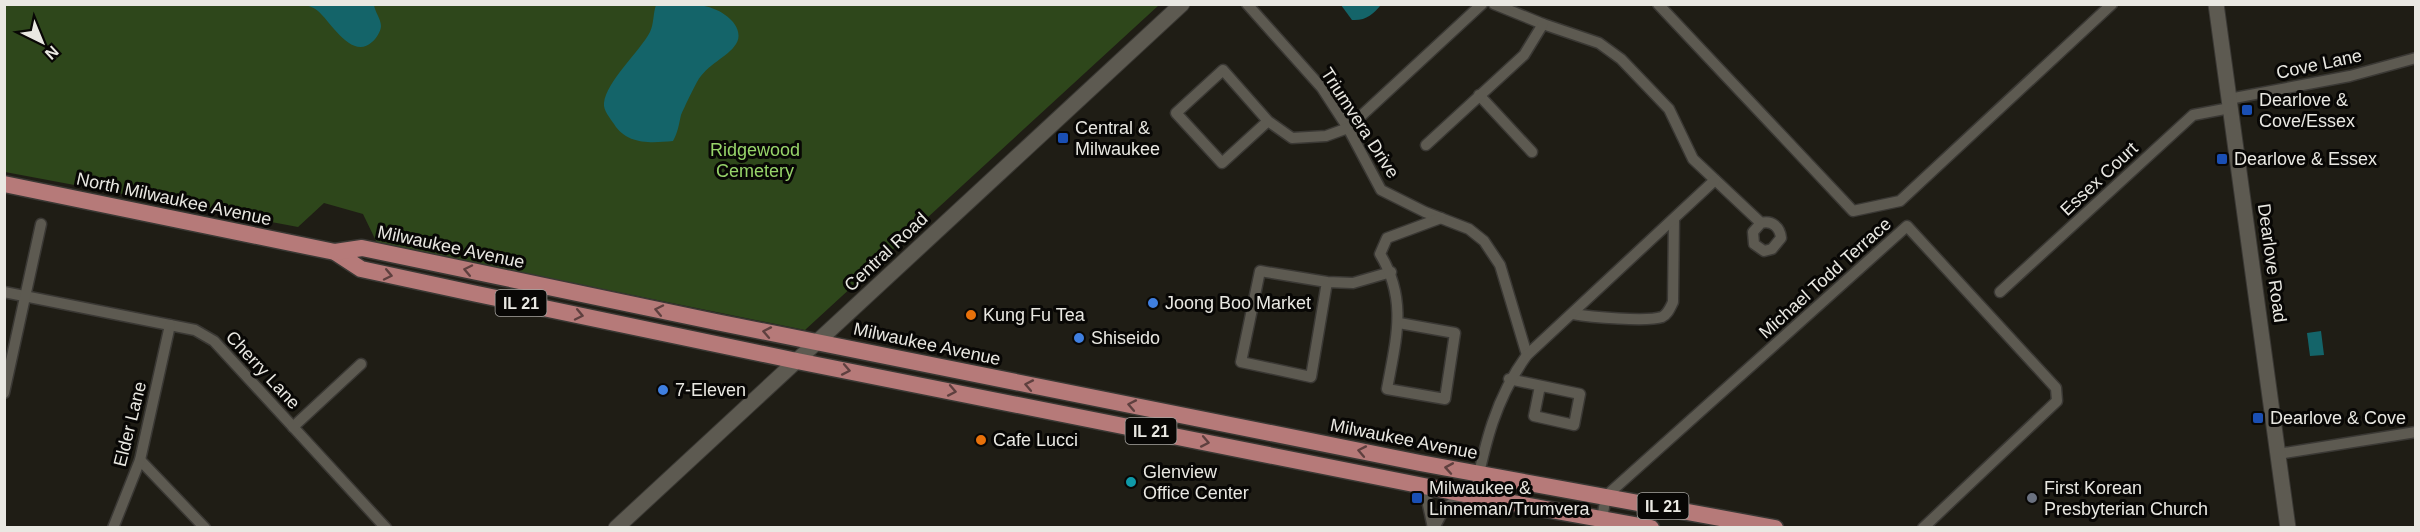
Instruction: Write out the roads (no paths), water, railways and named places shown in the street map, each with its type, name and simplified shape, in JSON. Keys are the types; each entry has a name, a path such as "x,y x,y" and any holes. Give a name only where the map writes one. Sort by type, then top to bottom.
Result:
{"main road":[{"name":"Central Road","path":"616,528 1182,4"},
{"name":"Dearlove Road","path":"2216,4 2288,528"},
{"name":"North Milwaukee Avenue","path":"4,183 335,252"},
{"name":"Milwaukee Avenue","path":"335,252 362,248 1095,398 1775,528"},
{"name":"IL 21","path":"335,252 361,269 797,361 1424,486 1651,528"},
{"path":"994,400 1013,397 1078,411 1087,408 1095,398"}],"street":[{"name":"Triumvera Drive","path":"1247,4 1323,88 1381,190 1425,212 1469,229 1484,241 1500,265 1527,356"},
{"path":"1268,121 1222,163 1176,113 1223,70 1268,121 1292,138 1326,136 1347,128 1482,4"},
{"path":"1494,4 1599,43 1621,59 1669,109 1693,159 1761,223"},
{"path":"1658,4 1853,212 1900,201 2112,4"},
{"path":"1426,145 1524,55 1543,24"},
{"name":"Cove Lane","path":"2230,103 2350,76 2415,58"},
{"path":"1479,95 1532,152"},
{"name":"Essex Court","path":"2000,292 2193,115 2230,103"},
{"path":"1433,528 1442,513 1468,494 1479,473 1493,420 1509,380 1527,356 1715,180"},
{"path":"1399,323 1455,333 1445,399 1387,389 1399,323 1397,297 1391,272 1380,254 1387,238 1441,218"},
{"path":"1573,314 1609,318 1661,317 1669,312 1673,303 1674,219"},
{"path":"4,393 41,224"},
{"name":"Michael Todd Terrace","path":"1606,496 1907,226 2056,388 2057,401 1923,528"},
{"path":"1327,282 1311,377 1241,362 1260,271 1327,282 1353,283 1391,272"},
{"name":"Cherry Lane","path":"4,292 195,330 214,341 386,528"},
{"name":"Elder Lane","path":"113,528 140,460 170,326"},
{"path":"293,427 361,364"},
{"path":"1509,380 1540,386 1580,394 1574,424 1534,416 1540,386"},
{"path":"2278,454 2415,432"},
{"path":"140,460 205,528"},
{"path":"1424,486 1433,528"},
{"path":"1602,519 1606,496"}],"water":[{"path":"305,5 374,5 381,23 380,30 372,42 364,47 357,47 342,37 317,10"},
{"path":"656,5 697,5 716,10 733,22 739,36 732,49 706,70 697,82 681,115 673,141 648,142 633,139 619,131 607,114 604,103 617,76 650,32"},
{"path":"1341,5 1381,5 1369,16 1352,20"},
{"path":"2321,331 2324,355 2310,356 2307,333"}],"place":[{"name":"Dearlove & Cove/Essex","path":"2247,110"},
{"name":"Central & Milwaukee","path":"1063,138"},
{"name":"Dearlove & Essex","path":"2222,159"},
{"name":"Joong Boo Market","path":"1153,303"},
{"name":"Kung Fu Tea","path":"971,315"},
{"name":"Shiseido","path":"1079,338"},
{"name":"7-Eleven","path":"663,390"},
{"name":"Dearlove & Cove","path":"2258,418"},
{"name":"Cafe Lucci","path":"981,440"},
{"name":"Glenview Office Center","path":"1131,482"},
{"name":"Milwaukee & Linneman/Trumvera","path":"1417,498"},
{"name":"First Korean Presbyterian Church","path":"2032,498"}],"park label":[{"name":"Ridgewood Cemetery","path":"755,160"}]}
